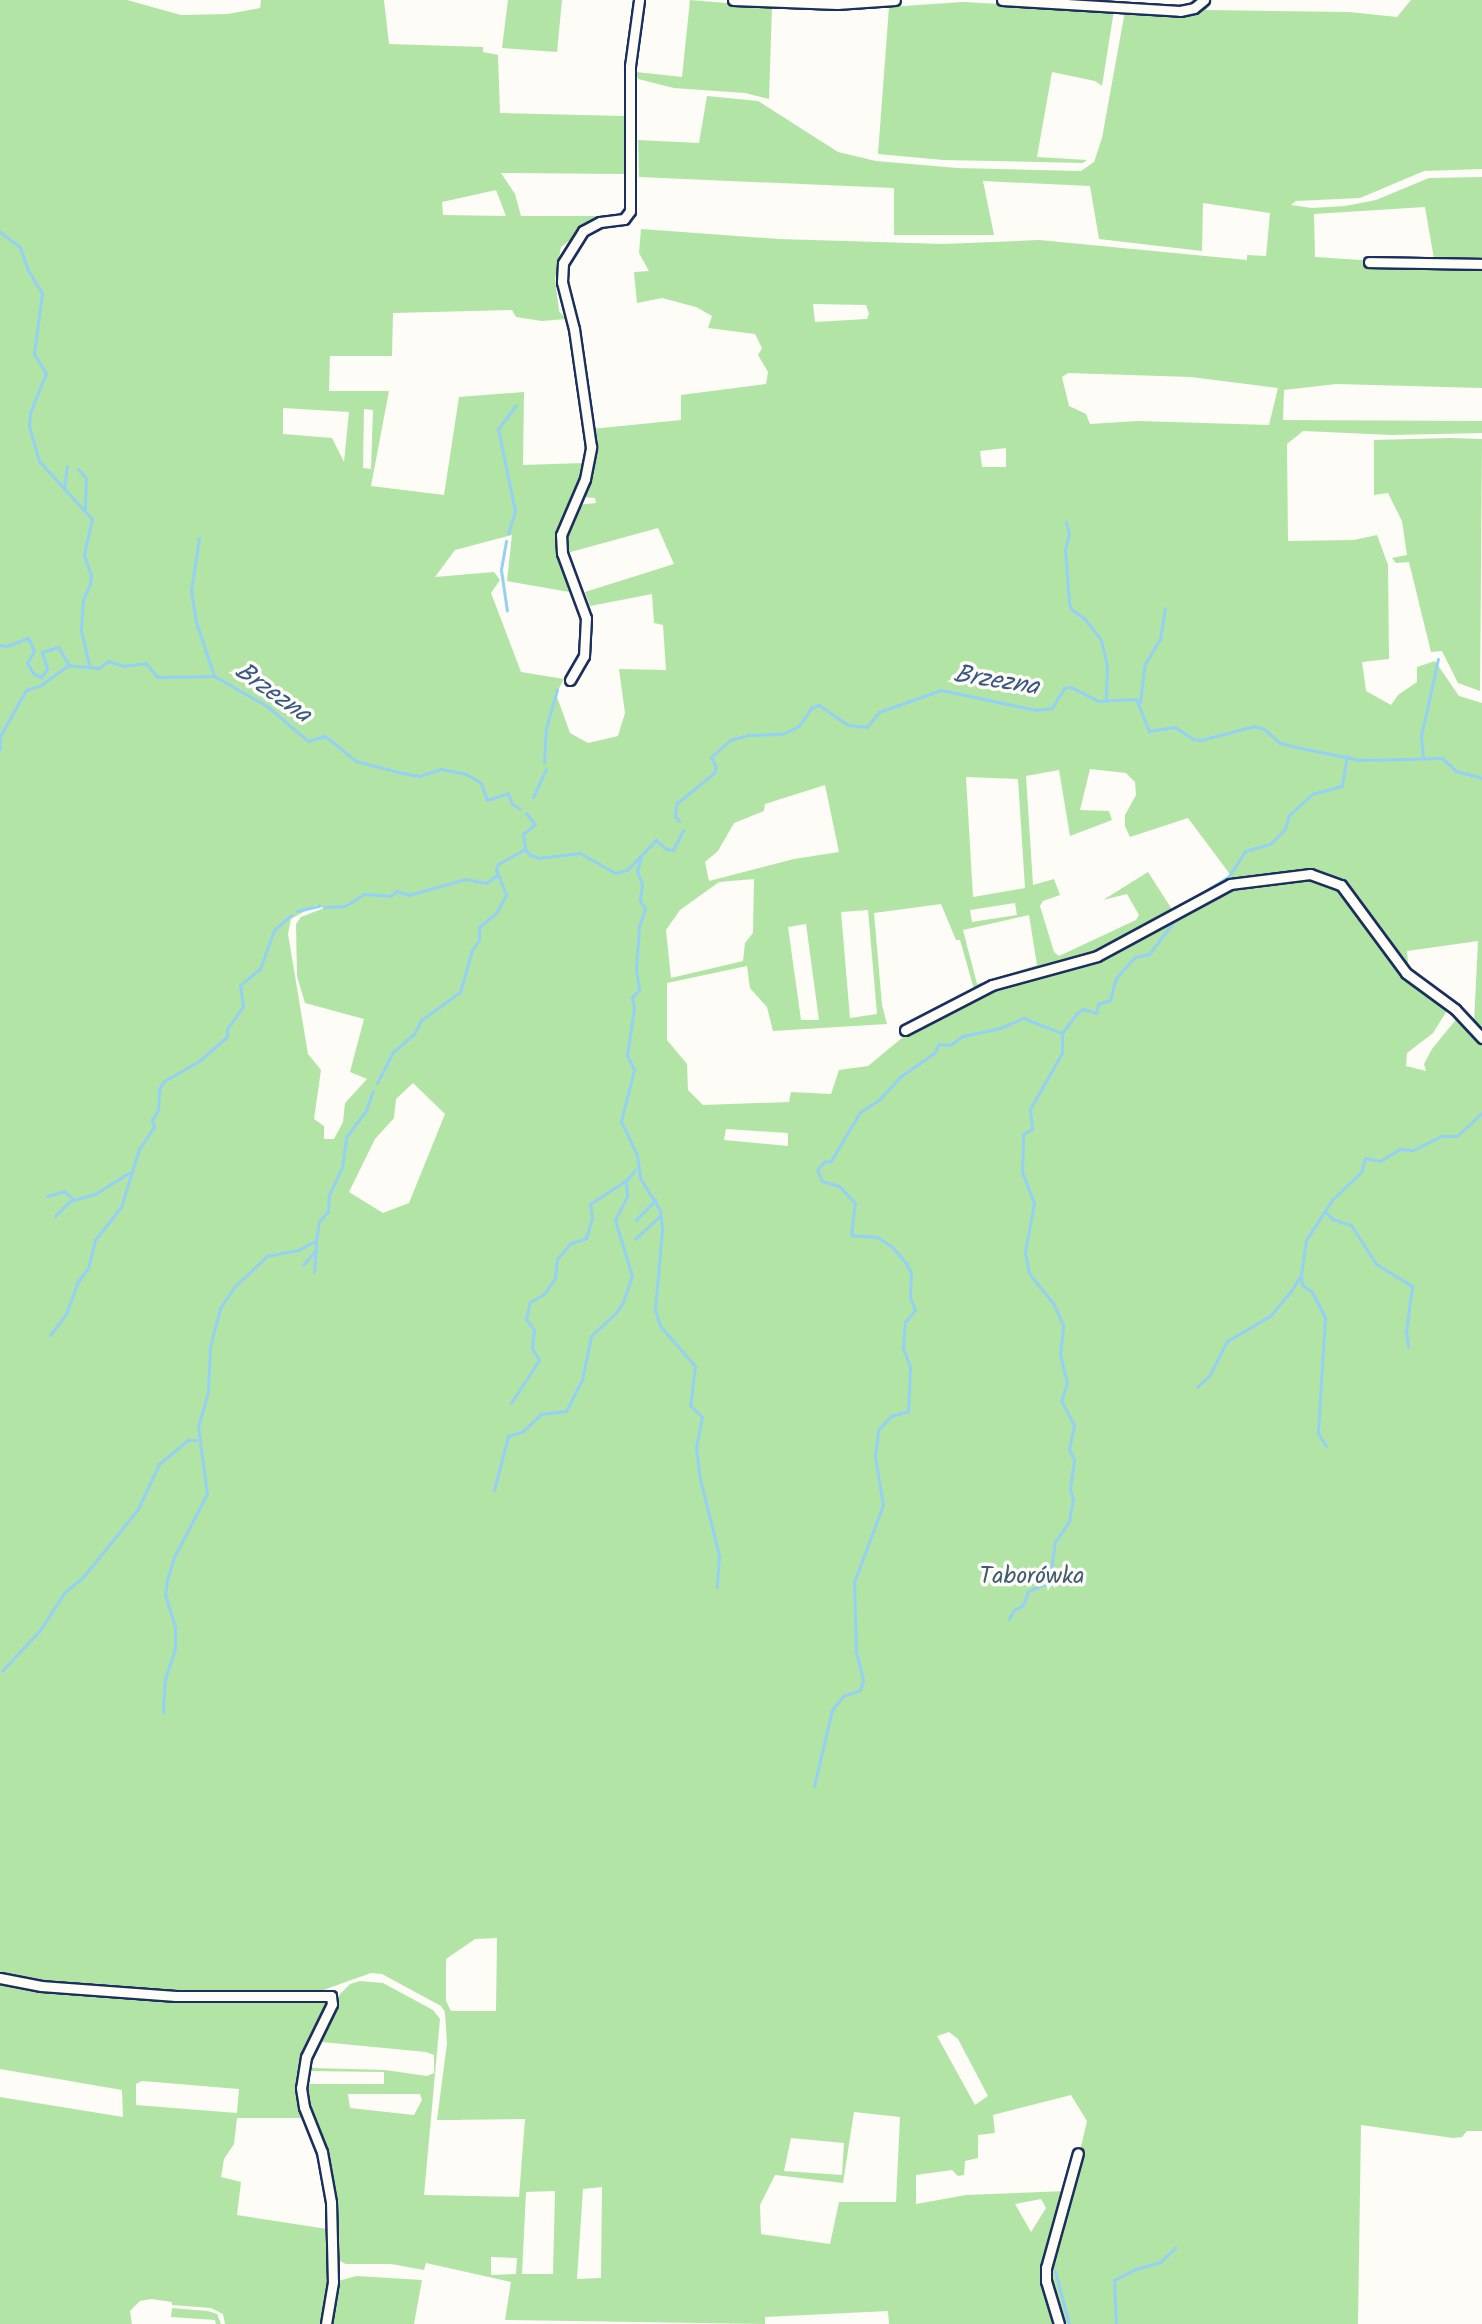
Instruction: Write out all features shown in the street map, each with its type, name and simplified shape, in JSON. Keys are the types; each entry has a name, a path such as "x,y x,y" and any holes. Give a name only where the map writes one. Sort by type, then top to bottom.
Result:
{"street":[{"path":"570,680 584,656 586,618 562,553 561,535 585,479 591,447 574,329 562,282 563,263 583,231 600,222 624,219 630,211 630,66 639,0"},
{"path":"733,0 822,4 895,0"},
{"path":"1002,0 1180,11 1194,8 1204,0"},
{"path":"1369,262 1482,264"},
{"path":"905,1030 992,985 1097,956 1230,884 1310,874 1341,885 1406,973 1455,1009 1482,1038"},
{"path":"0,1978 41,1986 176,1996 331,1996 332,2004 306,2057 301,2088 307,2116 322,2152 331,2202 333,2282 326,2324"},
{"path":"1059,2324 1046,2281 1046,2268 1078,2153"}],"green space":[{"name":"Taborówka","path":"0,0 127,0 181,15 228,14 260,8 261,0 384,0 389,44 483,47 483,52 498,55 500,113 624,116 624,174 501,173 515,194 521,216 601,216 561,247 555,279 559,311 566,319 542,321 516,317 512,310 393,313 392,356 330,356 329,391 389,391 371,486 444,495 459,397 524,392 523,465 585,463 557,537 556,550 575,593 507,581 512,535 455,550 435,577 494,572 500,580 491,593 521,672 564,679 556,694 570,733 588,743 618,736 625,713 619,669 666,670 663,625 654,623 652,594 590,606 585,592 674,564 658,528 567,553 564,540 577,505 596,503 595,498 582,497 592,429 681,420 681,395 766,384 768,372 758,355 762,348 755,334 708,328 712,316 696,307 662,298 637,303 634,272 649,271 639,253 641,229 779,239 943,244 1039,240 1247,260 1247,255 1266,256 1270,213 1203,203 1202,251 1099,239 1090,186 983,181 994,235 894,235 894,188 639,177 638,140 699,143 707,96 758,101 838,152 876,161 957,168 1081,171 1094,162 1102,138 1125,11 1175,16 1213,0 1206,10 1349,12 1397,17 1411,0 1482,0 1482,169 1424,171 1360,198 1296,201 1291,205 1312,208 1345,206 1376,200 1429,178 1482,177 1482,259 1434,259 1425,207 1314,214 1315,257 1482,268 1482,388 1336,384 1284,390 1283,420 1482,421 1482,433 1392,435 1303,431 1287,444 1288,541 1354,540 1377,535 1388,565 1389,659 1362,662 1366,691 1391,705 1398,695 1417,682 1417,667 1435,661 1459,696 1482,703 1482,1033 1474,1023 1478,941 1407,951 1409,973 1342,882 1330,876 1325,880 1348,899 1372,939 1412,986 1448,1009 1433,1033 1407,1053 1406,1066 1426,1071 1424,1064 1432,1049 1458,1017 1482,1043 1482,2131 1467,2131 1462,2137 1453,2138 1361,2125 1358,2324 889,2324 888,2311 765,2317 765,2324 505,2320 511,2282 426,2263 424,2270 391,2264 346,2264 338,2260 329,2160 307,2099 306,2084 384,2084 384,2072 308,2071 340,1994 350,1984 360,1981 383,1983 433,2010 440,2019 424,2195 519,2197 525,2119 437,2120 447,2043 445,2012 441,2006 382,1974 371,1973 315,1993 225,1994 43,1982 0,1972","holes":["496,190 506,216 443,215 442,202","813,304 866,305 867,319 815,322","1068,373 1191,377 1278,388 1269,425 1138,421 1090,424 1086,414 1069,406 1062,377","283,408 349,412 344,462 332,438 283,434","364,409 373,410 371,469 363,468","1006,448 1006,467 982,467 980,451","1090,769 1126,773 1135,782 1136,795 1125,815 1125,826 1130,837 1188,818 1232,877 1224,890 1104,959 991,989 914,1028 868,1066 839,1070 831,1094 791,1092 789,1102 703,1105 688,1090 687,1064 667,1040 667,983 747,966 750,988 767,1007 773,1031 887,1024 882,1005 874,913 941,904 956,940 960,940 974,989 1086,957 1173,911 1148,872 1103,900 1127,894 1139,915 1136,920 1059,956 1054,952 1040,906 1043,901 1060,895 1054,879 1033,885 1026,776 1059,770 1070,836 1112,820 1109,811 1080,810","966,777 1018,779 1025,888 973,897","825,785 839,852 794,859 709,881 705,862 718,851 734,823 764,811 765,804","754,879 753,933 745,943 743,961 671,978 666,930 680,910 719,882","1015,903 1017,915 972,922 970,910","316,905 324,908 301,917 296,924 297,976 305,1003 364,1019 350,1072 367,1079 345,1103 343,1122 334,1139 324,1139 324,1126 314,1119 321,1070 308,1054 288,934 291,919","868,910 877,1014 850,1018 841,912","1029,915 1037,965 977,984 963,930","806,924 819,1020 801,1020 788,927","413,1083 445,1114 409,1203 383,1213 349,1192 375,1139 394,1118 396,1099","726,1129 788,1133 788,1146 724,1140","497,1938 496,2011 451,2011 446,2001 446,1959 475,1939","949,2032 958,2039 988,2096 975,2105 937,2036","322,2042 426,2052 434,2055 434,2073 427,2076 385,2070 313,2068 311,2065","348,2094 420,2094 422,2100 414,2115 350,2108","1071,2095 1087,2121 1052,2271 1045,2280 1066,2191 966,2195 916,2204 916,2175 952,2170 958,2176 964,2175 965,2161 978,2158 978,2135 995,2133 993,2115","854,2112 900,2117 896,2202 839,2202 830,2244 761,2234 760,2205 775,2175 843,2183","791,2138 844,2143 842,2175 784,2171","602,2187 601,2278 577,2279 583,2189","555,2191 553,2274 522,2274 526,2192","1041,2199 1046,2208 1031,2232 1015,2204","491,2257 517,2258 516,2274 491,2275"]},
{"path":"508,0 562,0 557,52 502,48"},
{"path":"690,0 772,7 769,99 745,93 674,88 638,79 636,72 682,77"},
{"path":"963,2 1114,10 1102,86 1095,81 1052,72 1037,157 1087,160 1083,163 943,160 878,154 889,7"},
{"path":"1482,439 1480,691 1458,683 1442,651 1431,652 1409,562 1396,563 1392,558 1407,555 1402,521 1388,493 1374,495 1374,440"},
{"path":"0,1980 120,1996 325,1999 327,2005 299,2065 295,2092 303,2118 237,2118 234,2144 224,2159 221,2177 241,2182 237,2215 327,2229 328,2300 320,2324 225,2324 223,2314 211,2308 172,2305 172,2302 151,2299 140,2301 130,2311 132,2324 0,2324 0,2097 123,2117 122,2090 0,2069","holes":["142,2081 239,2089 237,2113 136,2105 136,2084"]},
{"path":"357,2276 422,2280 414,2324 330,2324 338,2281"},
{"path":"172,2308 208,2311 217,2314 221,2324 216,2324 215,2320 171,2317"}],"waterway":[{"path":"0,232 20,247 28,270 42,293 34,354 46,373 30,413 29,426 39,461 92,519 84,555 91,575 83,600 81,630 89,666"},
{"path":"508,533 515,511 498,429 516,405"},
{"path":"64,488 67,466"},
{"path":"78,469 86,478 85,510"},
{"path":"1066,522 1069,534 1065,550 1069,602 1071,609 1084,618 1101,640 1107,666 1106,699"},
{"path":"199,538 191,590 196,622 214,676"},
{"path":"506,541 501,570 507,611"},
{"path":"1140,702 1145,664 1160,639 1165,608"},
{"name":"Brzezna","path":"0,645 7,646 28,638 34,651 27,663 34,674 41,677 47,669 42,652 58,647 69,665 99,668 108,661 123,666 146,663 157,677 214,676 267,706 308,741 325,736 356,761 398,772 419,776 441,769 466,774 481,783 487,800 508,793 512,804 520,809"},
{"path":"1423,756 1421,736 1438,659"},
{"path":"0,736 26,690 41,685 69,665"},
{"name":"Brzezna","path":"679,821 675,816 676,804 714,773 716,767 711,757 730,740 749,735 782,734 799,726 811,708 819,705 848,725 867,727 879,712 941,690 1036,710 1052,708 1064,688 1071,687 1098,701 1136,699 1149,731 1175,727 1193,739 1201,740 1254,726 1264,729 1280,743 1296,747 1360,760 1442,758 1456,771 1482,778"},
{"path":"544,763 546,728 557,690"},
{"path":"0,739 0,749"},
{"path":"1207,890 1229,876 1245,851 1270,844 1285,829 1289,815 1312,794 1342,786 1347,756"},
{"path":"533,797 546,769"},
{"name":"Brzezna","path":"526,813 535,824 523,834 525,849 530,855 539,858 580,853 615,873 627,870 656,840 666,849 673,850 683,830"},
{"path":"377,1083 392,1053 414,1034 421,1020 460,992 472,950 479,940 479,927 496,913 506,895 496,869 498,864 525,849"},
{"path":"641,857 637,871 642,885 640,900 645,909 639,926 636,970 639,990 632,997 634,1008 627,1055 634,1070 621,1121 637,1156 640,1178 660,1210 662,1230 655,1310 661,1327 695,1366 690,1405 702,1417 696,1448 700,1479 719,1555 717,1587"},
{"path":"324,907 345,906 364,894 390,896 397,891 409,895 465,879 486,883 497,875"},
{"path":"297,911 319,906"},
{"path":"50,1335 66,1314 77,1283 88,1268 95,1240 121,1207 139,1149 154,1127 152,1120 158,1110 159,1089 164,1081 199,1061 227,1037 227,1029 243,1006 240,985 260,969 274,930 291,915"},
{"path":"814,1786 832,1710 843,1696 860,1690 863,1680 856,1651 854,1582 883,1505 875,1456 878,1430 891,1416 908,1411 910,1367 903,1348 905,1322 915,1310 910,1297 911,1273 906,1263 891,1246 877,1237 851,1235 855,1203 839,1186 822,1181 817,1170 824,1162 831,1161 860,1112 880,1099 900,1077 934,1053 939,1044 950,1045 963,1036 1000,1028 1023,1018 1062,1033 1077,1013 1083,1009 1096,1013 1098,1004 1110,1000 1116,978 1135,957 1149,954 1175,920"},
{"path":"1009,1619 1014,1610 1023,1605 1028,1591 1049,1582 1055,1542 1069,1521 1073,1499 1070,1489 1074,1459 1069,1449 1074,1425 1061,1401 1067,1383 1060,1355 1063,1325 1053,1303 1029,1273 1025,1252 1034,1203 1022,1171 1023,1134 1032,1129 1030,1109 1062,1053 1062,1033"},
{"path":"163,1712 165,1679 175,1648 175,1627 165,1595 167,1580 174,1557 207,1494 198,1427 208,1392 210,1347 220,1308 234,1287 267,1256 298,1250 316,1241 319,1221 328,1212 329,1195 342,1167 346,1137 366,1110 373,1091"},
{"path":"1197,1387 1209,1376 1227,1341 1270,1316 1291,1291 1301,1275 1306,1240 1332,1200 1361,1172 1365,1158 1380,1161 1400,1149 1413,1150 1442,1136 1457,1136 1482,1113"},
{"path":"494,1490 508,1436 523,1431 541,1414 566,1411 582,1380 591,1336 623,1302 632,1276 615,1220 627,1196 626,1181 635,1170"},
{"path":"55,1216 70,1201 95,1194 129,1173"},
{"path":"511,1403 539,1360 532,1348 534,1330 526,1319 530,1302 544,1294 555,1278 557,1259 571,1243 586,1238 592,1218 590,1204 625,1181"},
{"path":"47,1196 64,1191 74,1200"},
{"path":"636,1220 655,1200"},
{"path":"1325,1211 1332,1219 1351,1225 1376,1264 1412,1286 1406,1332 1408,1347"},
{"path":"635,1239 659,1217"},
{"path":"314,1272 316,1241"},
{"path":"303,1265 316,1250"},
{"path":"1301,1275 1302,1285 1312,1292 1325,1317 1318,1433 1326,1446"},
{"path":"2,1671 40,1630 64,1593 83,1577 138,1509 159,1464 188,1440 196,1440"},
{"path":"1116,2324 1114,2280 1160,2262 1175,2248"},
{"path":"1055,2271 1069,2324"}]}
